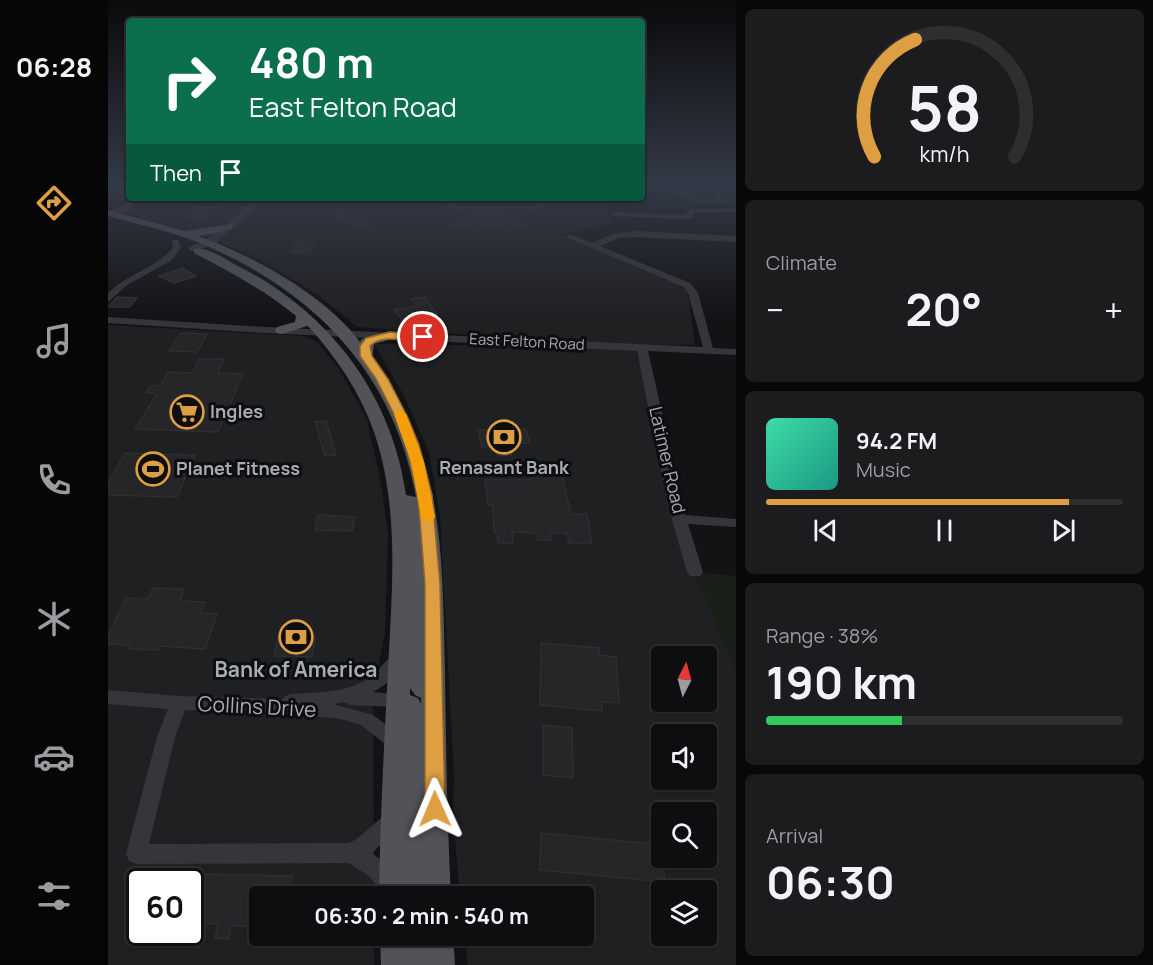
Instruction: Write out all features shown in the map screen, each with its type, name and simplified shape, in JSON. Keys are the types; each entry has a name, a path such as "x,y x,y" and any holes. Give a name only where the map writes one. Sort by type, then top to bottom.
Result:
{"main road":[{"path":"147,228 176,237 208,243 228,251 273,274 302,293 335,333 376,392 396,436 420,509 427,511"},
{"path":"176,237 231,228"},
{"path":"228,251 225,243 231,228"},
{"path":"176,237 187,254 215,259 275,293 366,356 393,398 409,436 418,462 427,511 432,575 436,886"},
{"path":"282,330 301,325 303,313"},
{"path":"335,333 367,395 382,431 395,476 401,527 395,816 400,886"},
{"path":"366,356 367,342 390,335"},
{"path":"395,476 406,491 418,551 419,683 423,689 434,692"},
{"path":"398,700 410,705 414,714 402,886"},
{"path":"395,946 396,965"},
{"path":"418,946 420,965"},
{"path":"439,946 440,965"}],"street":[{"path":"108,299 127,280 170,258 187,254 231,228"},
{"path":"592,246 616,236 636,234 736,239"},
{"path":"170,258 176,252 176,237"},
{"path":"570,237 687,285 693,293 709,351"},
{"name":"East Felton Road","path":"108,320 736,352"},
{"name":"Latimer Road","path":"642,348 674,502 681,519 695,572"},
{"path":"681,519 736,523"},
{"path":"256,704 357,693 376,684 399,657"},
{"name":"Collins Drive","path":"108,697 256,704 350,714 367,720 397,743"},
{"path":"330,697 398,700"},
{"path":"179,702 166,737 136,854 350,853 375,867 392,886"},
{"path":"350,853 375,840 395,816"}],"shaded area":[{"path":"176,228 590,228 562,234 687,285 695,345 599,344 357,327 318,295 259,259 209,238"},
{"path":"108,325 304,336 317,342 339,369 367,419 381,484 388,534 385,632 373,693 374,886 249,886 249,946 374,946 374,965 108,965"},
{"path":"374,344 596,347 636,351 695,572 736,671 736,965 468,965 466,946 594,946 594,886 459,886 453,816 454,776 440,517 429,452 404,396"},
{"path":"695,572 736,576 736,671"}],"building":[{"path":"470,228 488,228 477,231"},
{"path":"501,228 517,228 508,231"},
{"path":"297,242 314,243 308,253 291,252"},
{"path":"182,268 196,276 174,283 159,276"},
{"path":"117,297 137,298 130,307 108,307"},
{"path":"425,297 437,314 402,320 394,310 417,306 411,299"},
{"path":"181,333 207,334 197,352 169,351"},
{"name":"Ingles","path":"199,359 224,359 218,373 243,374 218,432 135,429 157,394 146,392 150,386 161,385 168,372 192,373"},
{"path":"326,421 336,455 325,456 315,422"},
{"name":"Renasant Bank","path":"526,429 530,443 508,443 511,455 498,456 496,446 482,447 478,430"},
{"name":"Planet Fitness","path":"125,453 195,455 177,497 108,495 108,483"},
{"path":"541,468 561,471 571,514 587,514 592,543 569,543 567,533 551,533 552,540 538,540 537,533 512,532 513,543 498,543 497,533 494,533 493,505 488,505 485,480 531,480 530,472 542,472"},
{"path":"318,515 355,517 352,531 315,530"},
{"path":"153,588 184,589 180,601 205,602 200,613 217,614 205,649 159,646 158,650 128,649 130,645 108,644 108,635 126,598 148,599"},
{"name":"Bank of America","path":"291,620 306,621 304,634 314,634 312,657 274,656 279,634 288,634"},
{"path":"541,643 599,648 599,655 616,657 619,703 602,702 602,711 540,705"},
{"path":"543,725 572,728 573,778 543,775"},
{"path":"541,833 651,844 651,868 663,868 665,880 651,881 540,870"},
{"path":"204,874 292,876 291,886 249,886 249,926 231,926 228,939 215,938 218,924 204,923"}],"slow traffic":[{"path":"400,414 418,462 428,517"}],"place":[{"name":"Ingles","path":"187,412"},
{"name":"Renasant Bank","path":"504,437"},
{"name":"Planet Fitness","path":"153,469"},
{"name":"Bank of America","path":"296,637"}],"route":[{"path":"423,337 390,335 369,340 365,346 366,356 393,398 413,445 429,520 435,809"}]}
